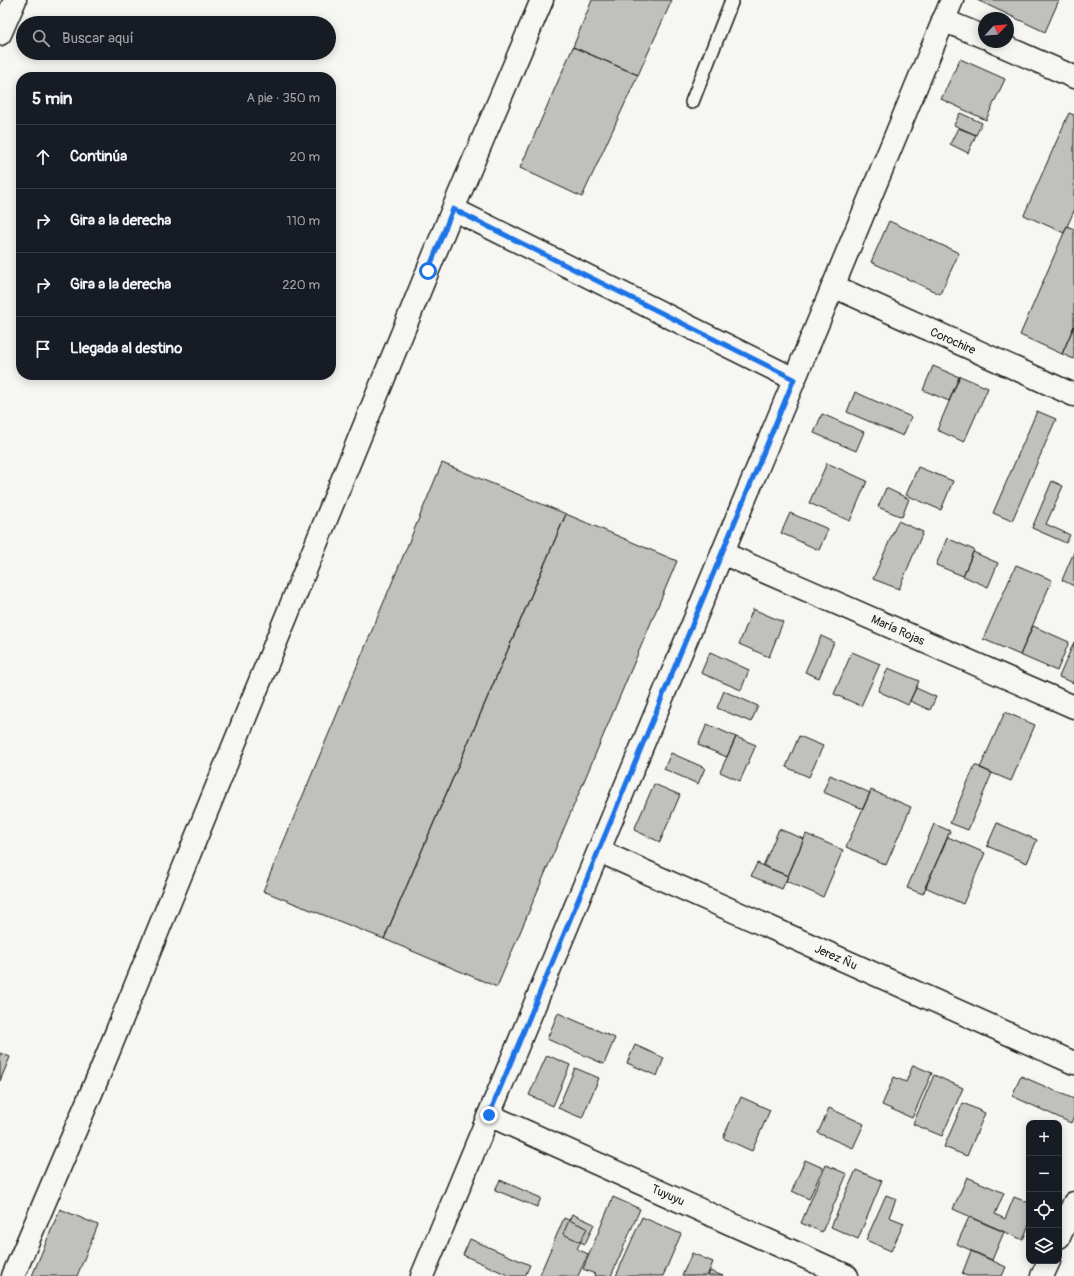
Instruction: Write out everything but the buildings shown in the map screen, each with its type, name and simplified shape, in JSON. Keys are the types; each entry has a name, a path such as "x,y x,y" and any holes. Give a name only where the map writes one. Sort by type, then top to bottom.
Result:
{"street":[{"path":"0,34 15,0"},
{"path":"13,1276 101,1070 453,209 542,0"},
{"path":"422,1276 952,0"},
{"path":"944,20 978,35"},
{"path":"1008,48 1074,77"},
{"path":"453,209 794,379"},
{"name":"Corochire","path":"833,286 1074,395"},
{"name":"María Rojas","path":"722,553 1074,707"},
{"name":"Jerez Ñu","path":"599,851 1074,1063"},
{"name":"Tuyuyu","path":"489,1115 847,1276"},
{"path":"1062,1231 1074,1203"},
{"path":"1042,1276 1048,1264"}],"lane":[{"path":"692,102 732,0"}],"route":[{"path":"428,271 453,209 794,379 489,1115"}]}
